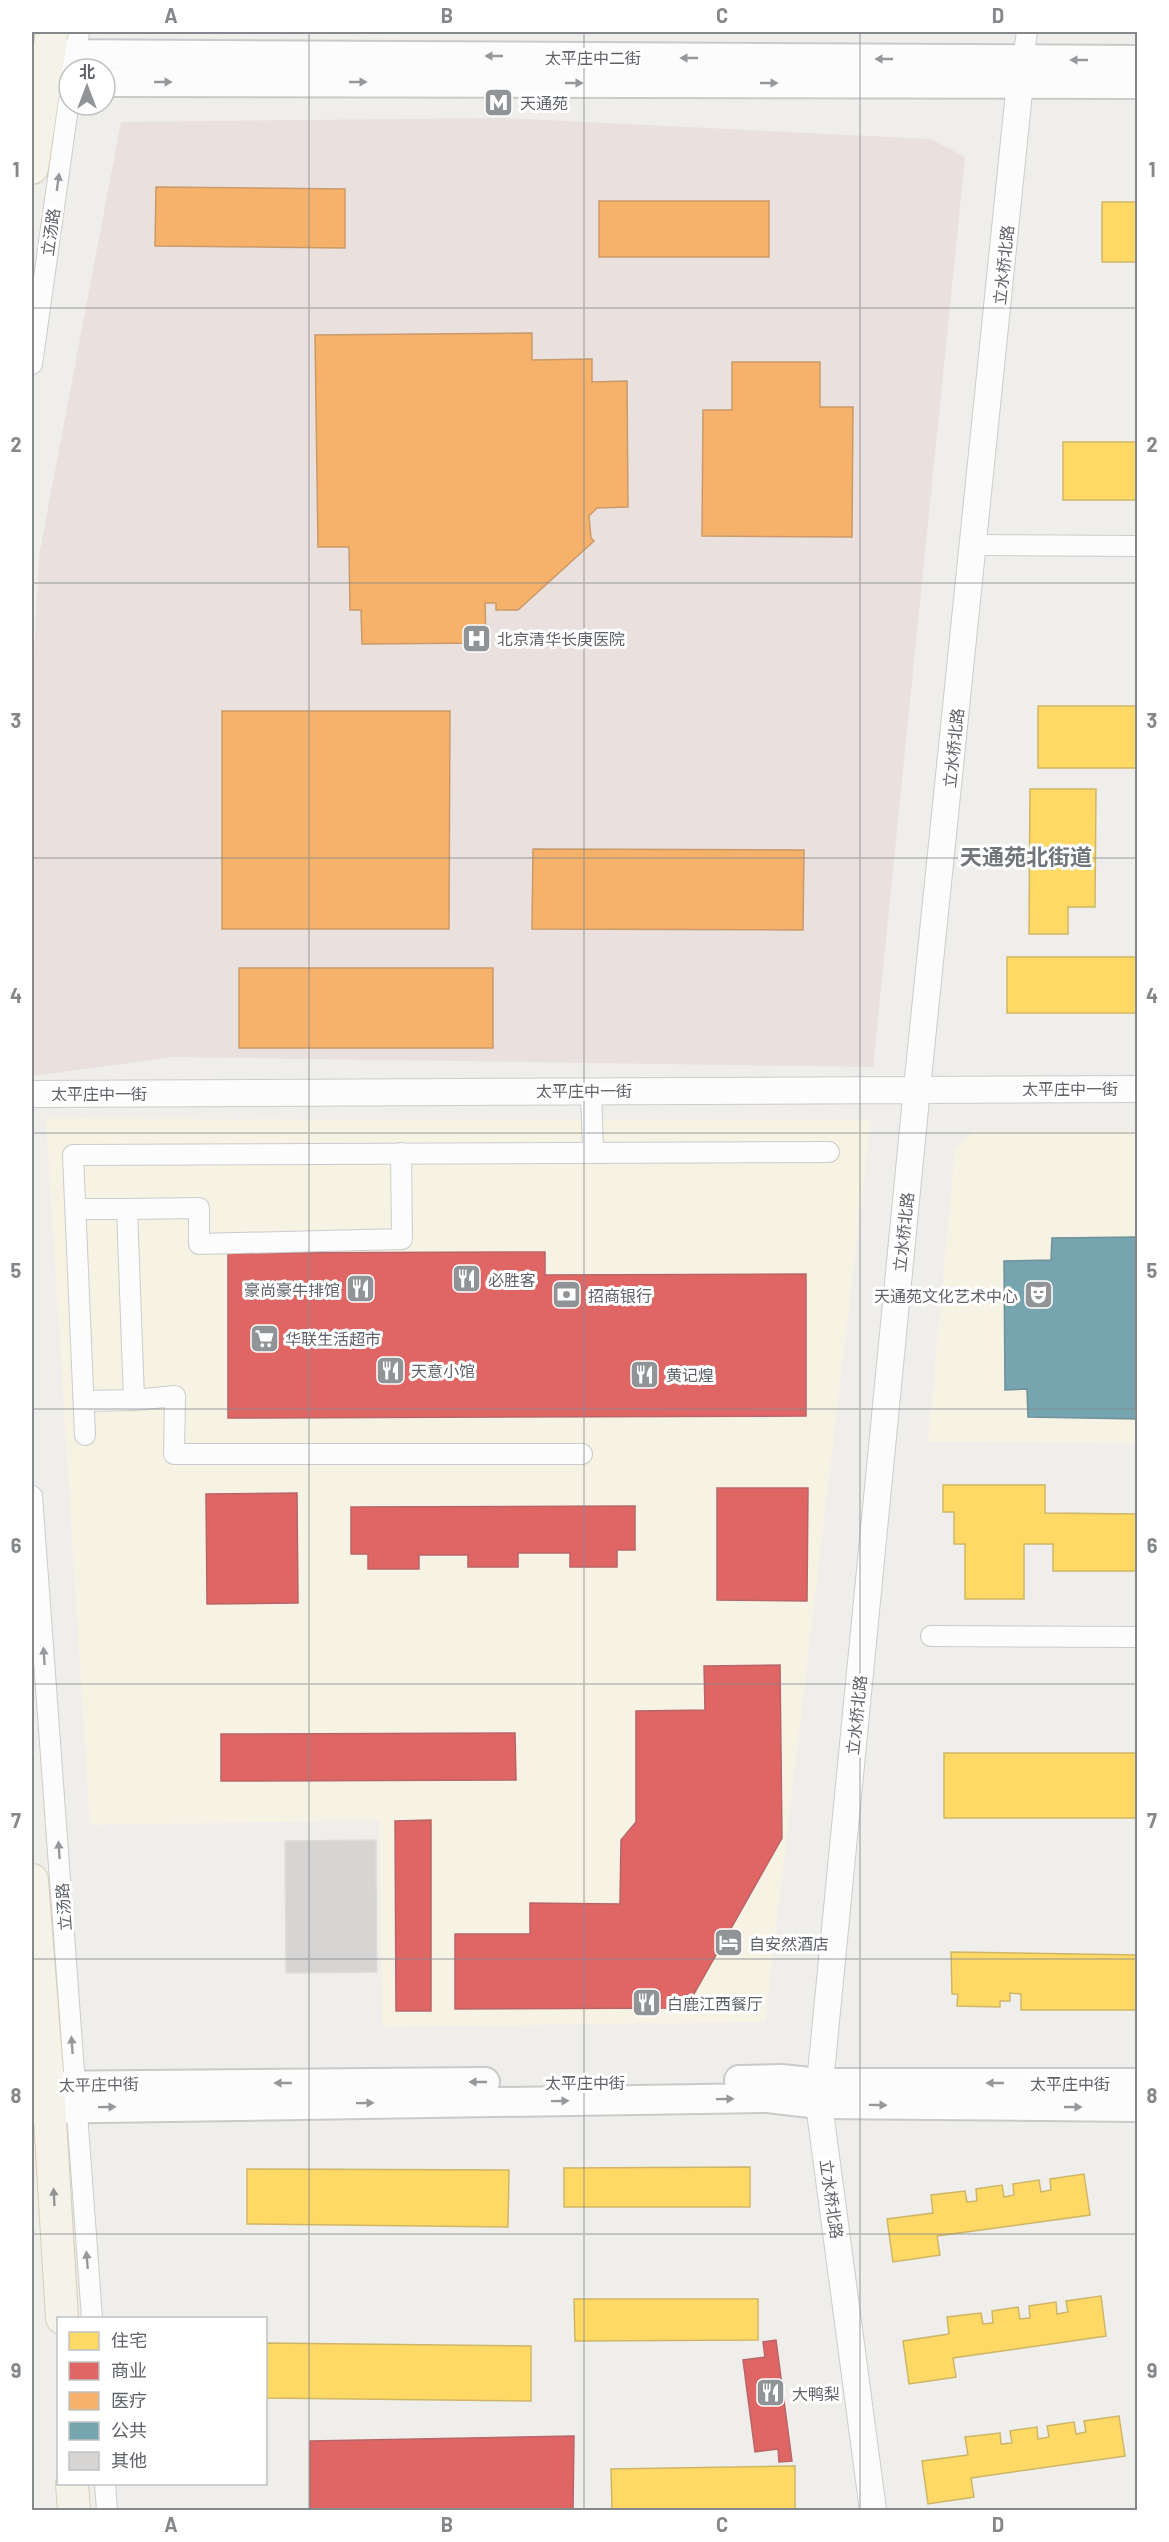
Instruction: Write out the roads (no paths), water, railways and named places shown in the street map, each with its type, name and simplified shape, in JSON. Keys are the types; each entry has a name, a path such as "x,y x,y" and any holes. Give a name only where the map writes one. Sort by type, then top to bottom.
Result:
{"main road":[{"name":"太平庄中二街","path":"117,59 1022,72 1137,84"},
{"name":"太平庄中二街","path":"117,82 1022,72 1137,60"},
{"path":"32,168 57,79"},
{"name":"立汤路","path":"32,1880 52,2096 62,2317"},
{"name":"太平庄中街","path":"52,2096 768,2098 820,2093 1137,2083"},
{"name":"太平庄中街","path":"820,2093 1137,2108"},
{"path":"72,2485 74,2511"}],"street":[{"path":"1022,72 1027,32"},
{"name":"立水桥北路","path":"873,2511 820,2093 917,1088 1022,72"},
{"name":"立汤路","path":"32,364 67,117"},
{"path":"974,545 1137,546"},
{"name":"太平庄中一街","path":"32,1094 917,1088 1137,1089"},
{"path":"591,1090 593,1152"},
{"path":"85,1435 73,1155 829,1152"},
{"path":"76,1209 199,1208 199,1244 402,1239 401,1154"},
{"path":"127,1209 134,1400"},
{"path":"84,1401 175,1396 174,1454 582,1454"},
{"name":"立汤路","path":"32,1496 52,2096 92,2317"},
{"path":"931,1636 1137,1637"},
{"path":"105,2485 107,2511"}],"place":[{"name":"天通苑","path":"499,102"},
{"name":"北京清华长庚医院","path":"476,638"},
{"name":"必胜客","path":"467,1279"},
{"name":"豪尚豪牛排馆","path":"361,1289"},
{"name":"招商银行","path":"567,1295"},
{"name":"天通苑文化艺术中心","path":"1039,1295"},
{"name":"华联生活超市","path":"264,1338"},
{"name":"天意小馆","path":"390,1370"},
{"name":"黄记煌","path":"645,1374"},
{"name":"自安然酒店","path":"728,1943"},
{"name":"白鹿江西餐厅","path":"646,2003"},
{"name":"大鸭梨","path":"771,2393"}],"district":[{"name":"天通苑北街道","path":"1026,856"}]}
